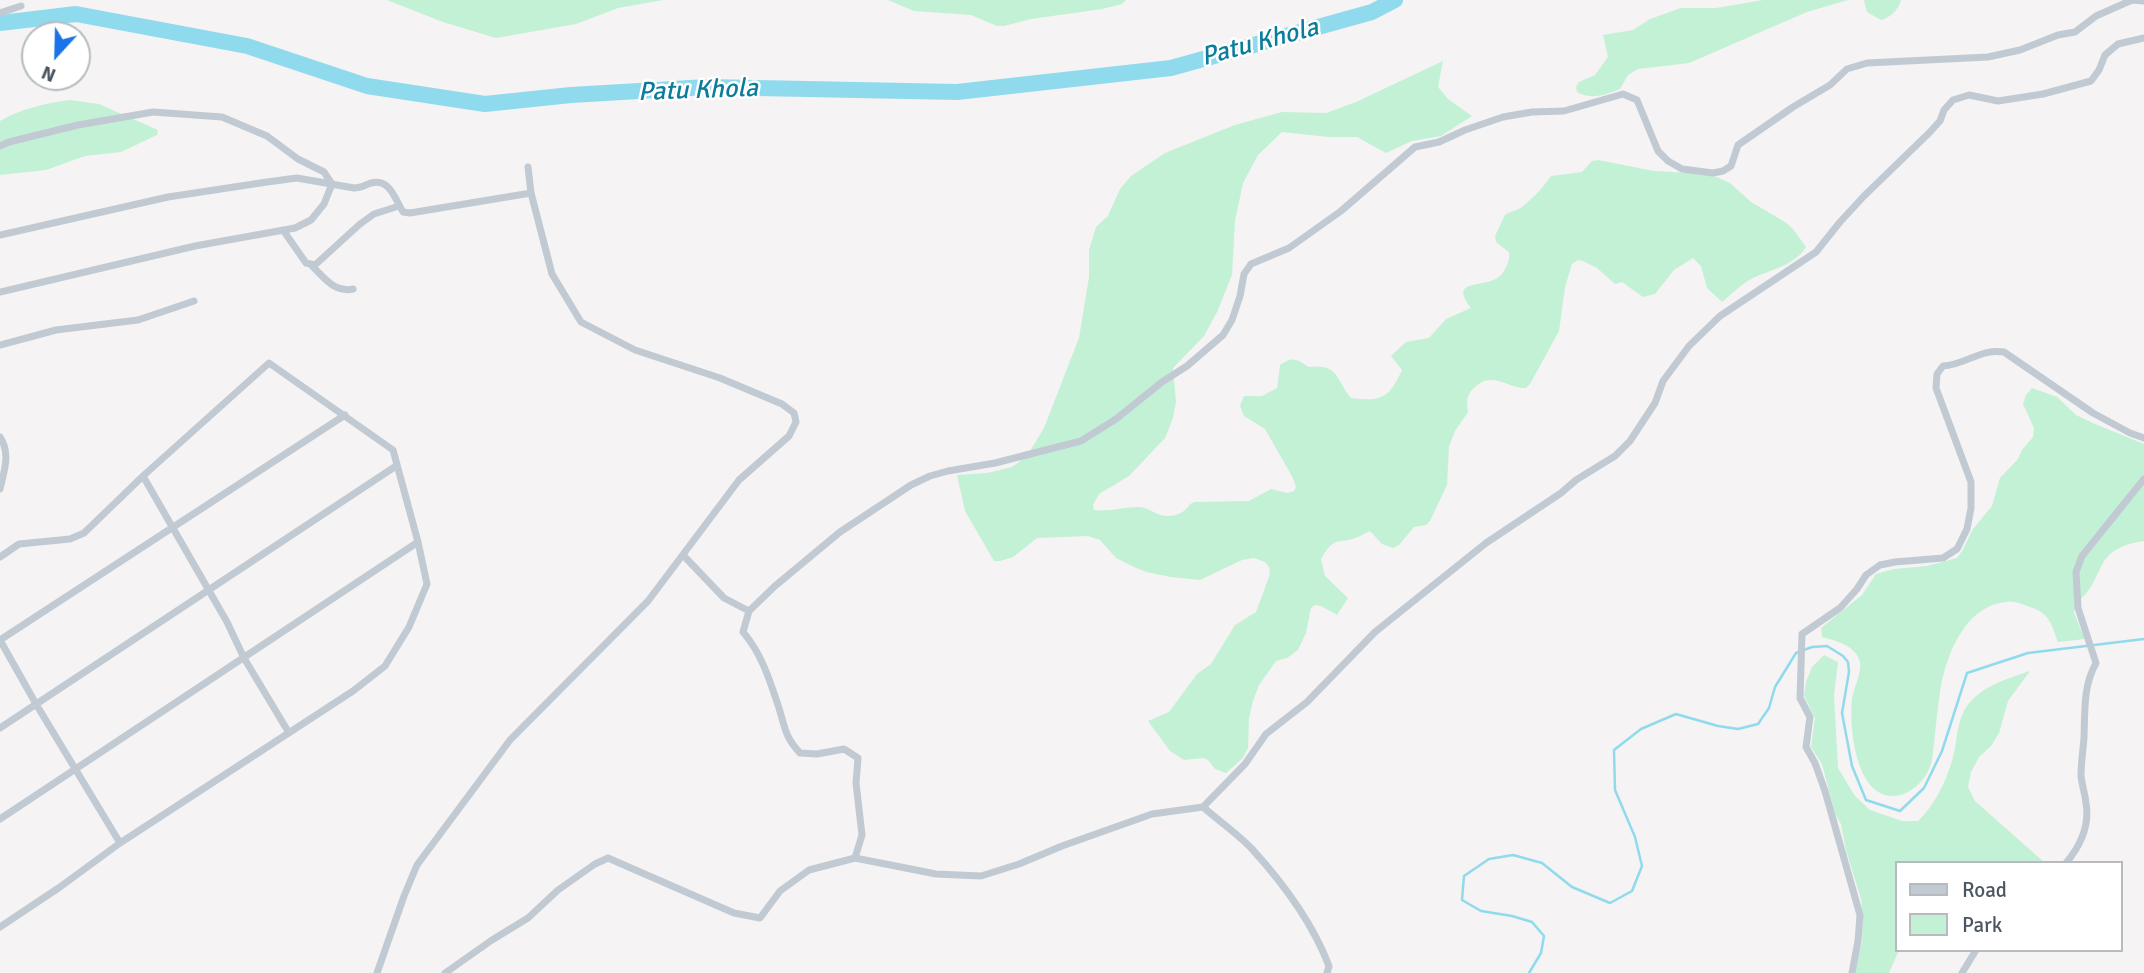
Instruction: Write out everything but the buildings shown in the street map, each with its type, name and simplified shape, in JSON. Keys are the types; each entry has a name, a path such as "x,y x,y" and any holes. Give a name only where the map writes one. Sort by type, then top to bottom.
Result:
{"street":[{"path":"855,858 862,835 856,783 858,758 844,749 817,754 800,753 789,741 764,665 755,645 743,632 749,611 840,532 911,485 948,471 995,463 1081,441 1115,419 1187,366 1223,335 1236,308 1244,274 1251,264 1289,248 1341,211 1415,147 1439,142 1503,117 1532,112 1564,111 1623,94 1637,100 1658,151 1668,162 1682,169 1713,173 1723,171 1731,166 1738,145 1830,85 1847,69 1867,63 1988,57 2075,32 2096,16 2132,1 2144,1"},
{"path":"0,13 21,6"},
{"path":"445,973 528,919 558,890 608,858 734,912 760,918 780,891 809,870 855,858 924,872 981,876 1152,814 1203,807 1245,764 1266,734 1307,702 1375,632 1486,543 1615,456 1630,441 1655,403 1664,381 1689,346 1720,316 1816,253 1848,213 1940,121 1952,100 1969,95 1998,101 2043,94 2091,81 2099,71 2105,55 2118,44 2144,38"},
{"path":"0,146 78,125 153,112 222,117 267,136 298,159 324,172 332,184"},
{"path":"377,973 417,865 510,740 648,601 739,480 789,436 796,422 794,413 782,404 635,350 582,322 552,274 531,193 528,167"},
{"path":"0,235 168,197 298,178 354,188 382,183 388,186 403,212 410,214 531,193"},
{"path":"0,292 195,246 295,228 312,220 324,204 332,184"},
{"path":"311,265 319,264 332,248 374,214 400,206"},
{"path":"283,230 306,263 337,290 353,289"},
{"path":"0,345 56,330 138,320 194,301"},
{"path":"1852,973 1860,915 1825,791 1806,747 1810,717 1800,698 1802,634 1840,608 1866,575 1880,565 1943,558 1957,549 1962,540 1967,530 1971,508 1971,482 1936,387 1937,374 1942,366 1952,366 1993,350 2004,352 2094,413 2144,438"},
{"path":"0,556 19,544 70,539 84,533 269,363 393,450 427,584 409,627 385,666 353,691 120,843 0,927"},
{"path":"120,843 0,640 345,415"},
{"path":"0,438 5,445 7,457 0,489"},
{"path":"0,728 396,466"},
{"path":"144,476 227,622 244,658 289,733"},
{"path":"2068,861 2084,835 2087,822 2081,775 2086,695 2090,674 2096,663 2078,608 2076,572 2082,556 2144,479"},
{"path":"0,819 418,542"},
{"path":"683,555 724,598 749,611"},
{"path":"1203,807 1251,847 1279,882 1314,934 1329,966 1327,973"},
{"path":"1962,973 1975,952"}],"green space":[{"path":"387,0 663,0 618,8 576,24 496,38 443,22"},
{"path":"888,0 1126,0 1122,4 1102,9 997,26 971,15 914,11"},
{"path":"1763,0 1848,0 1807,12 1689,63 1638,69 1628,75 1620,89 1609,93 1593,96 1577,92 1579,82 1595,75 1608,57 1603,35 1633,30 1650,19 1681,8 1716,8"},
{"path":"1864,0 1901,0 1894,13 1881,20 1867,12"},
{"path":"1443,61 1438,87 1448,99 1472,116 1441,136 1412,141 1386,153 1357,137 1282,132 1258,155 1243,183 1235,221 1232,275 1204,336 1173,368 1176,402 1165,438 1129,476 1099,494 1093,505 1094,510 1139,507 1169,516 1181,513 1195,502 1249,501 1271,489 1287,493 1294,491 1296,487 1293,478 1265,429 1244,416 1240,406 1244,396 1262,396 1277,388 1280,365 1288,360 1298,360 1309,367 1319,366 1332,370 1351,398 1370,399 1383,396 1393,387 1402,370 1391,356 1406,342 1429,338 1446,319 1471,308 1465,297 1464,291 1467,287 1491,281 1505,269 1509,252 1496,242 1495,236 1505,215 1526,204 1551,176 1582,172 1592,161 1598,160 1654,171 1710,174 1730,183 1751,202 1785,222 1806,247 1789,263 1749,280 1722,302 1707,288 1701,266 1693,258 1674,270 1655,294 1643,297 1622,282 1615,284 1597,268 1583,261 1578,260 1572,264 1565,287 1559,331 1530,384 1526,388 1520,388 1489,380 1476,386 1469,394 1468,412 1449,446 1447,485 1430,521 1426,525 1414,527 1399,545 1393,548 1382,544 1370,531 1330,546 1321,559 1325,576 1348,598 1337,615 1321,606 1315,605 1311,608 1306,633 1298,650 1287,658 1276,661 1259,685 1249,718 1248,748 1243,758 1226,773 1215,769 1203,758 1184,760 1170,751 1148,721 1169,712 1197,674 1211,664 1235,625 1256,612 1270,574 1269,567 1265,562 1254,558 1242,560 1200,580 1171,577 1134,567 1116,558 1100,540 1088,536 1037,538 1013,557 994,561 965,511 957,475 987,473 1012,467 1027,456 1044,428 1079,338 1089,277 1089,250 1096,227 1108,216 1120,189 1131,176 1165,153 1235,125 1282,112 1326,113 1356,102"},
{"path":"70,100 99,104 158,130 157,135 121,152 85,156 46,170 0,175 0,121 34,107"},
{"path":"2032,388 2057,397 2076,415 2144,444 2144,541 2127,545 2107,558 2086,594 2076,603 2074,613 2085,639 2058,642 2042,612 2014,602 1991,606 1969,621 1954,645 1944,672 1932,759 1926,774 1919,784 1904,794 1893,796 1880,793 1870,785 1863,772 1854,741 1851,710 1859,675 1858,656 1840,642 1822,637 1821,628 1862,595 1876,574 1957,558 1973,529 1992,506 2000,478 2018,459 2033,437 2034,428 2023,404"},
{"path":"1824,655 1838,662 1834,695 1838,768 1855,796 1870,810 1902,821 1918,821 1939,793 1952,761 1961,719 1968,704 1992,686 2030,671 2008,701 1999,733 1991,746 1979,757 1971,772 1968,787 1975,801 2043,861 1896,861 1896,952 1898,952 1889,973 1855,973 1862,942 1861,899 1822,764 1811,747 1815,718 1804,696 1812,667"}],"waterway":[{"name":"Patu Khola","path":"0,23 76,14 247,46 367,86 485,104 571,95 707,87 957,92 1171,68 1372,12 1395,0"},
{"path":"1529,973 1541,953 1544,936 1532,922 1481,911 1462,900 1464,876 1489,859 1513,855 1542,863 1572,887 1610,903 1632,891 1642,866 1635,837 1615,790 1614,750 1641,729 1676,714 1738,729 1758,724 1769,708 1775,687 1796,653 1812,647 1827,646 1848,662 1849,672 1842,713 1852,766 1866,800 1900,811 1924,788 1942,751 1967,673 2028,653 2144,639"}]}
